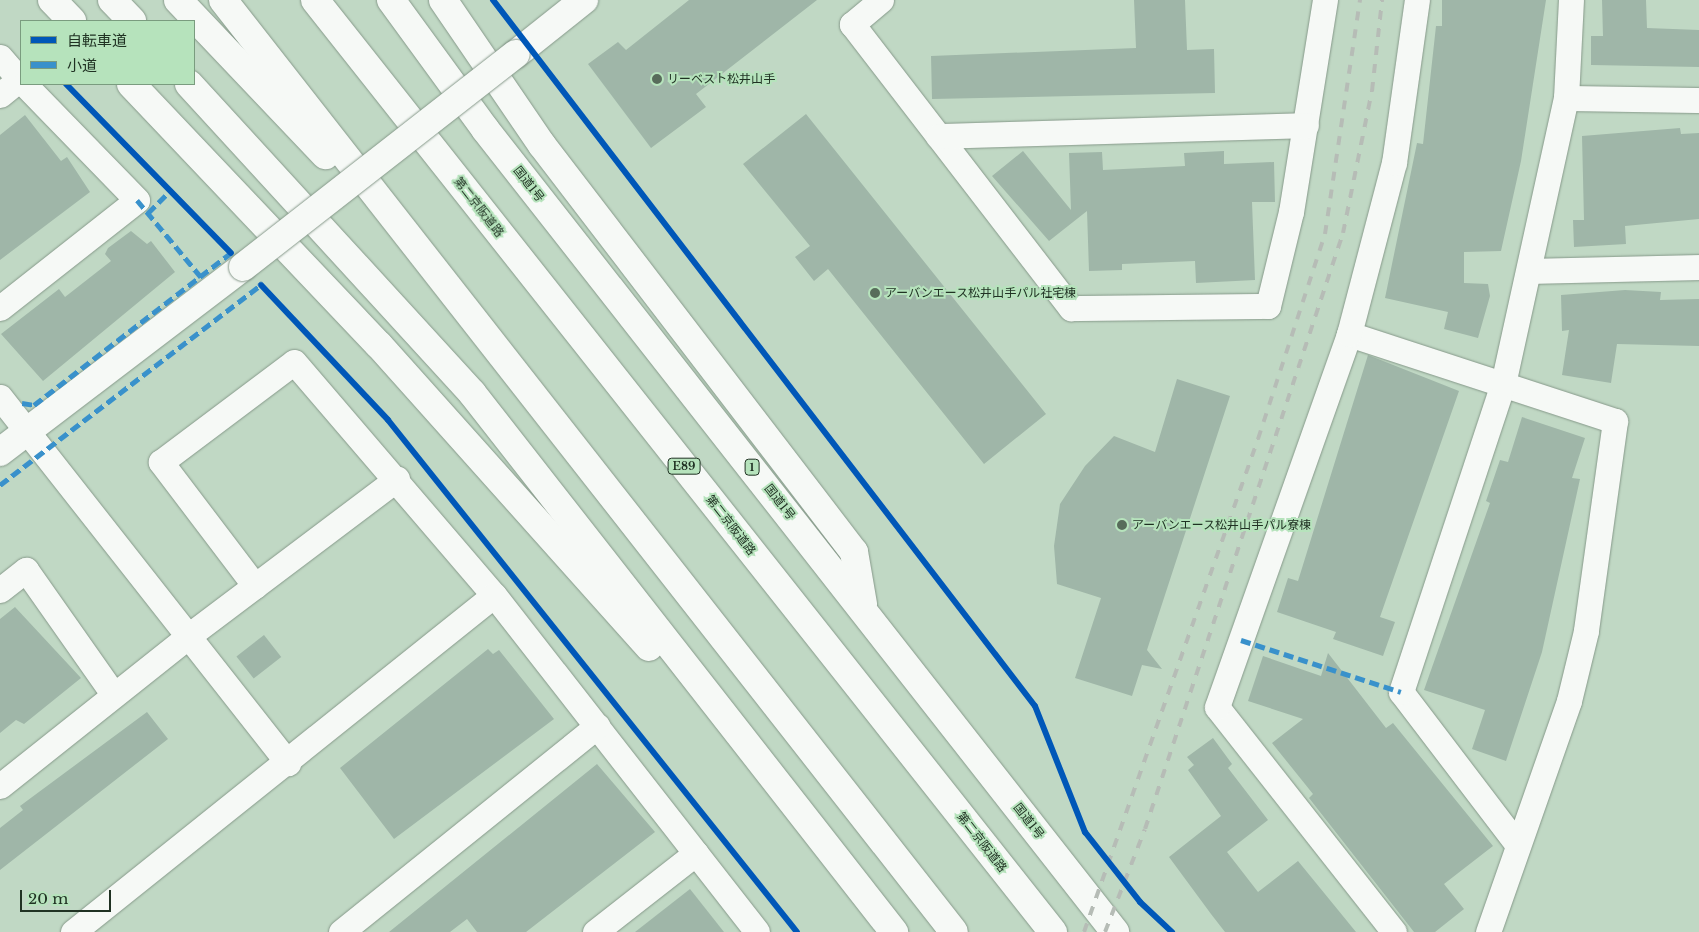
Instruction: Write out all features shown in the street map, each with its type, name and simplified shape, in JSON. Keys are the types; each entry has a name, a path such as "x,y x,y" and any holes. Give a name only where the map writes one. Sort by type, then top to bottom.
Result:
{"main road":[{"path":"52,0 71,20"},
{"path":"112,0 131,20"},
{"path":"178,0 444,279"},
{"path":"223,0 444,279 954,932"},
{"name":"第二京阪道路","path":"315,0 1053,932"},
{"name":"国道1号","path":"391,0 485,129 864,608 1115,932"},
{"name":"1","path":"443,0 542,145 854,552 864,608"},
{"path":"0,452 243,267 584,0"},
{"path":"132,85 379,345 659,658 739,736"},
{"path":"190,85 472,393 894,932"}],"street":[{"path":"881,0 852,24 1071,308 1268,306 1306,125 1325,0"},
{"path":"1394,932 1217,707 1349,334 1394,164 1417,0"},
{"path":"1517,844 1401,692 1503,384 1566,98 1571,0"},
{"path":"0,57 20,79"},
{"path":"0,95 20,82"},
{"path":"0,308 137,200 26,85"},
{"path":"1566,98 1699,100"},
{"path":"938,136 1306,125"},
{"path":"1529,271 1699,267"},
{"path":"1349,334 1615,421 1586,631 1569,701 1517,844 1488,932"},
{"path":"255,586 160,462 294,362 397,479 494,595 757,932"},
{"path":"0,397 288,763"},
{"path":"0,786 113,694 397,479"},
{"path":"0,590 26,570 113,694"},
{"path":"73,932 288,763 494,595"},
{"path":"341,932 597,726"},
{"path":"595,932 696,853"}],"building":[{"name":"リーベスト松井山手","path":"689,0 817,0 696,94 706,107 651,148 588,64 618,42 626,50"},
{"path":"1134,0 1185,0 1187,50 1214,49 1215,93 932,99 931,56 1136,48"},
{"path":"1442,0 1546,0 1521,161 1501,251 1464,252 1464,283 1488,284 1490,296 1478,338 1444,329 1448,312 1385,298 1417,143 1423,144 1436,26 1442,26"},
{"path":"1602,0 1646,0 1647,28 1699,30 1699,67 1591,65 1591,36 1603,36"},
{"name":"アーバンエース松井山手パル社宅棟","path":"806,114 1046,414 984,464 828,269 814,281 795,257 810,246 743,164"},
{"path":"25,115 61,161 67,157 90,192 0,260 0,135"},
{"path":"1680,128 1681,134 1699,133 1699,219 1625,226 1626,244 1574,247 1573,220 1584,220 1582,136"},
{"path":"1023,151 1071,210 1069,153 1102,152 1103,170 1185,166 1184,153 1224,151 1224,164 1274,162 1275,202 1252,202 1255,280 1196,283 1195,261 1122,264 1122,270 1089,271 1087,211 1049,241 992,176"},
{"path":"131,231 147,244 151,241 175,272 43,381 1,334 59,289 65,297 111,261 105,254 108,248"},
{"path":"1625,290 1661,292 1660,300 1699,299 1699,346 1617,344 1611,383 1562,375 1569,330 1562,331 1561,295"},
{"path":"1368,355 1459,391 1380,617 1395,622 1383,656 1333,639 1336,632 1277,612 1288,578 1298,581"},
{"name":"アーバンエース松井山手パル寮棟","path":"1177,379 1230,396 1147,650 1162,669 1142,665 1132,696 1075,678 1101,598 1057,584 1054,546 1060,504 1085,466 1114,436 1155,452"},
{"path":"1522,417 1585,438 1572,478 1580,479 1542,652 1506,761 1472,749 1485,710 1424,690 1490,503 1486,501 1500,460 1508,462"},
{"path":"15,607 81,678 24,724 16,720 0,733 0,619"},
{"path":"264,635 281,657 254,679 236,657"},
{"path":"488,649 493,654 499,650 554,719 394,839 340,768"},
{"path":"1328,653 1386,728 1393,723 1493,846 1444,884 1464,909 1435,932 1414,932 1309,798 1313,794 1272,743 1303,719 1248,701 1263,656 1321,676"},
{"path":"147,712 168,739 0,870 0,828 23,810 20,806"},
{"path":"1213,738 1232,764 1228,768 1268,820 1227,852 1258,892 1298,861 1356,932 1225,932 1211,914 1169,857 1221,816 1188,770 1194,765 1187,757"},
{"path":"597,764 655,832 526,932 477,932 467,919 450,932 389,932"},
{"path":"690,889 724,932 635,932"}],"railway":[{"path":"1084,932 1258,439 1325,234 1360,0"},
{"path":"1105,932 1145,829 1343,233 1372,91 1382,0"}],"marked path":[{"path":"148,213 169,192"},
{"path":"137,200 201,277"},
{"path":"22,403 34,405 231,253"},
{"path":"0,485 261,285"},
{"path":"1241,640 1401,692"}],"cycle path":[{"path":"493,0 1035,706 1085,832 1140,902 1172,932"},
{"path":"67,85 231,253"},
{"path":"261,285 388,420 797,932"}],"place":[{"name":"リーベスト松井山手","path":"657,79"},
{"name":"アーバンエース松井山手パル社宅棟","path":"875,293"},
{"name":"アーバンエース松井山手パル寮棟","path":"1122,525"}]}
